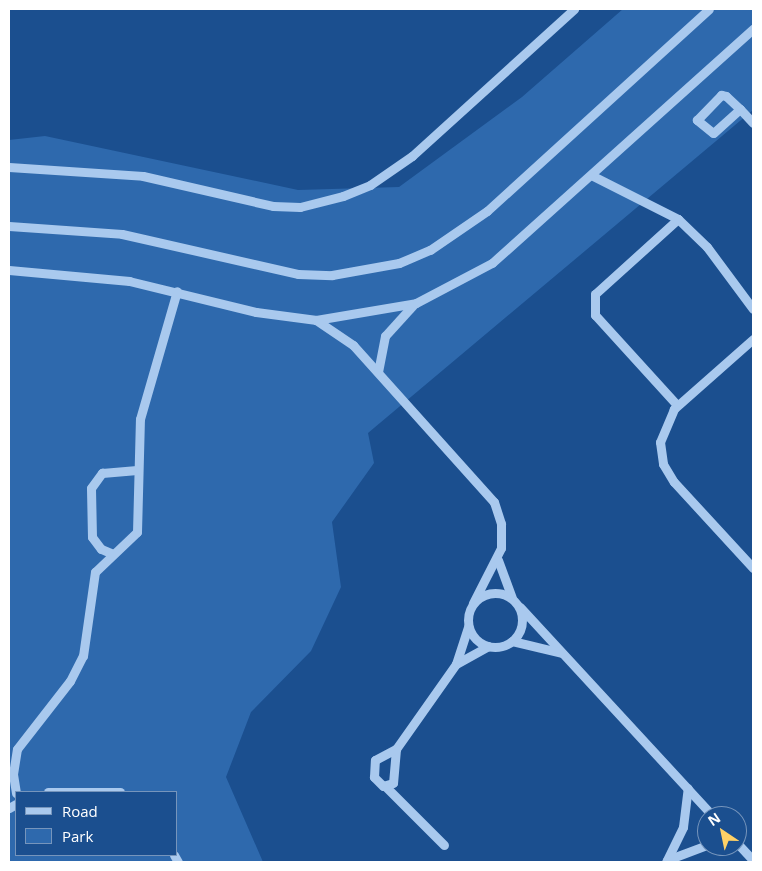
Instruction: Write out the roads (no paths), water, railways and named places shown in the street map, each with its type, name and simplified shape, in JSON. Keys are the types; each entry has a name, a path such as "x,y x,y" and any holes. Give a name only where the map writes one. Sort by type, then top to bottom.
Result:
{"street":[{"path":"9,167 130,174 273,206 300,206 343,196 370,185 412,156 574,9"},
{"path":"9,226 122,234 298,274 332,275 399,263 445,241 487,211 709,9"},
{"path":"9,270 86,274 177,290 256,312 316,320 416,303 492,263 749,38 753,29"},
{"path":"740,109 713,133 696,120 721,95 740,109 753,123"},
{"path":"591,176 678,219 707,247 753,309"},
{"path":"677,405 596,315 592,305 599,290 678,219"},
{"path":"16,791 13,774 17,749 76,670 87,642 96,572 113,554 128,545 137,532 140,502 137,470 144,398 177,290"},
{"path":"378,372 385,336 416,303"},
{"path":"316,320 341,334 488,492 501,524 498,559 512,598 565,653 704,806"},
{"path":"753,339 677,405 662,433 666,468 753,566"},
{"path":"113,554 101,549 92,538 91,488 102,472 137,470"},
{"path":"444,846 374,776 375,760 396,749 456,664 468,626 473,602 498,559"},
{"path":"473,602 492,592 512,598"},
{"path":"512,641 523,620 520,608"},
{"path":"468,626 472,635 488,646"},
{"path":"456,664 488,646 512,641 565,653"},
{"path":"386,787 393,783 396,749"},
{"path":"667,861 683,827 688,788"},
{"path":"667,861 697,849"}]}
